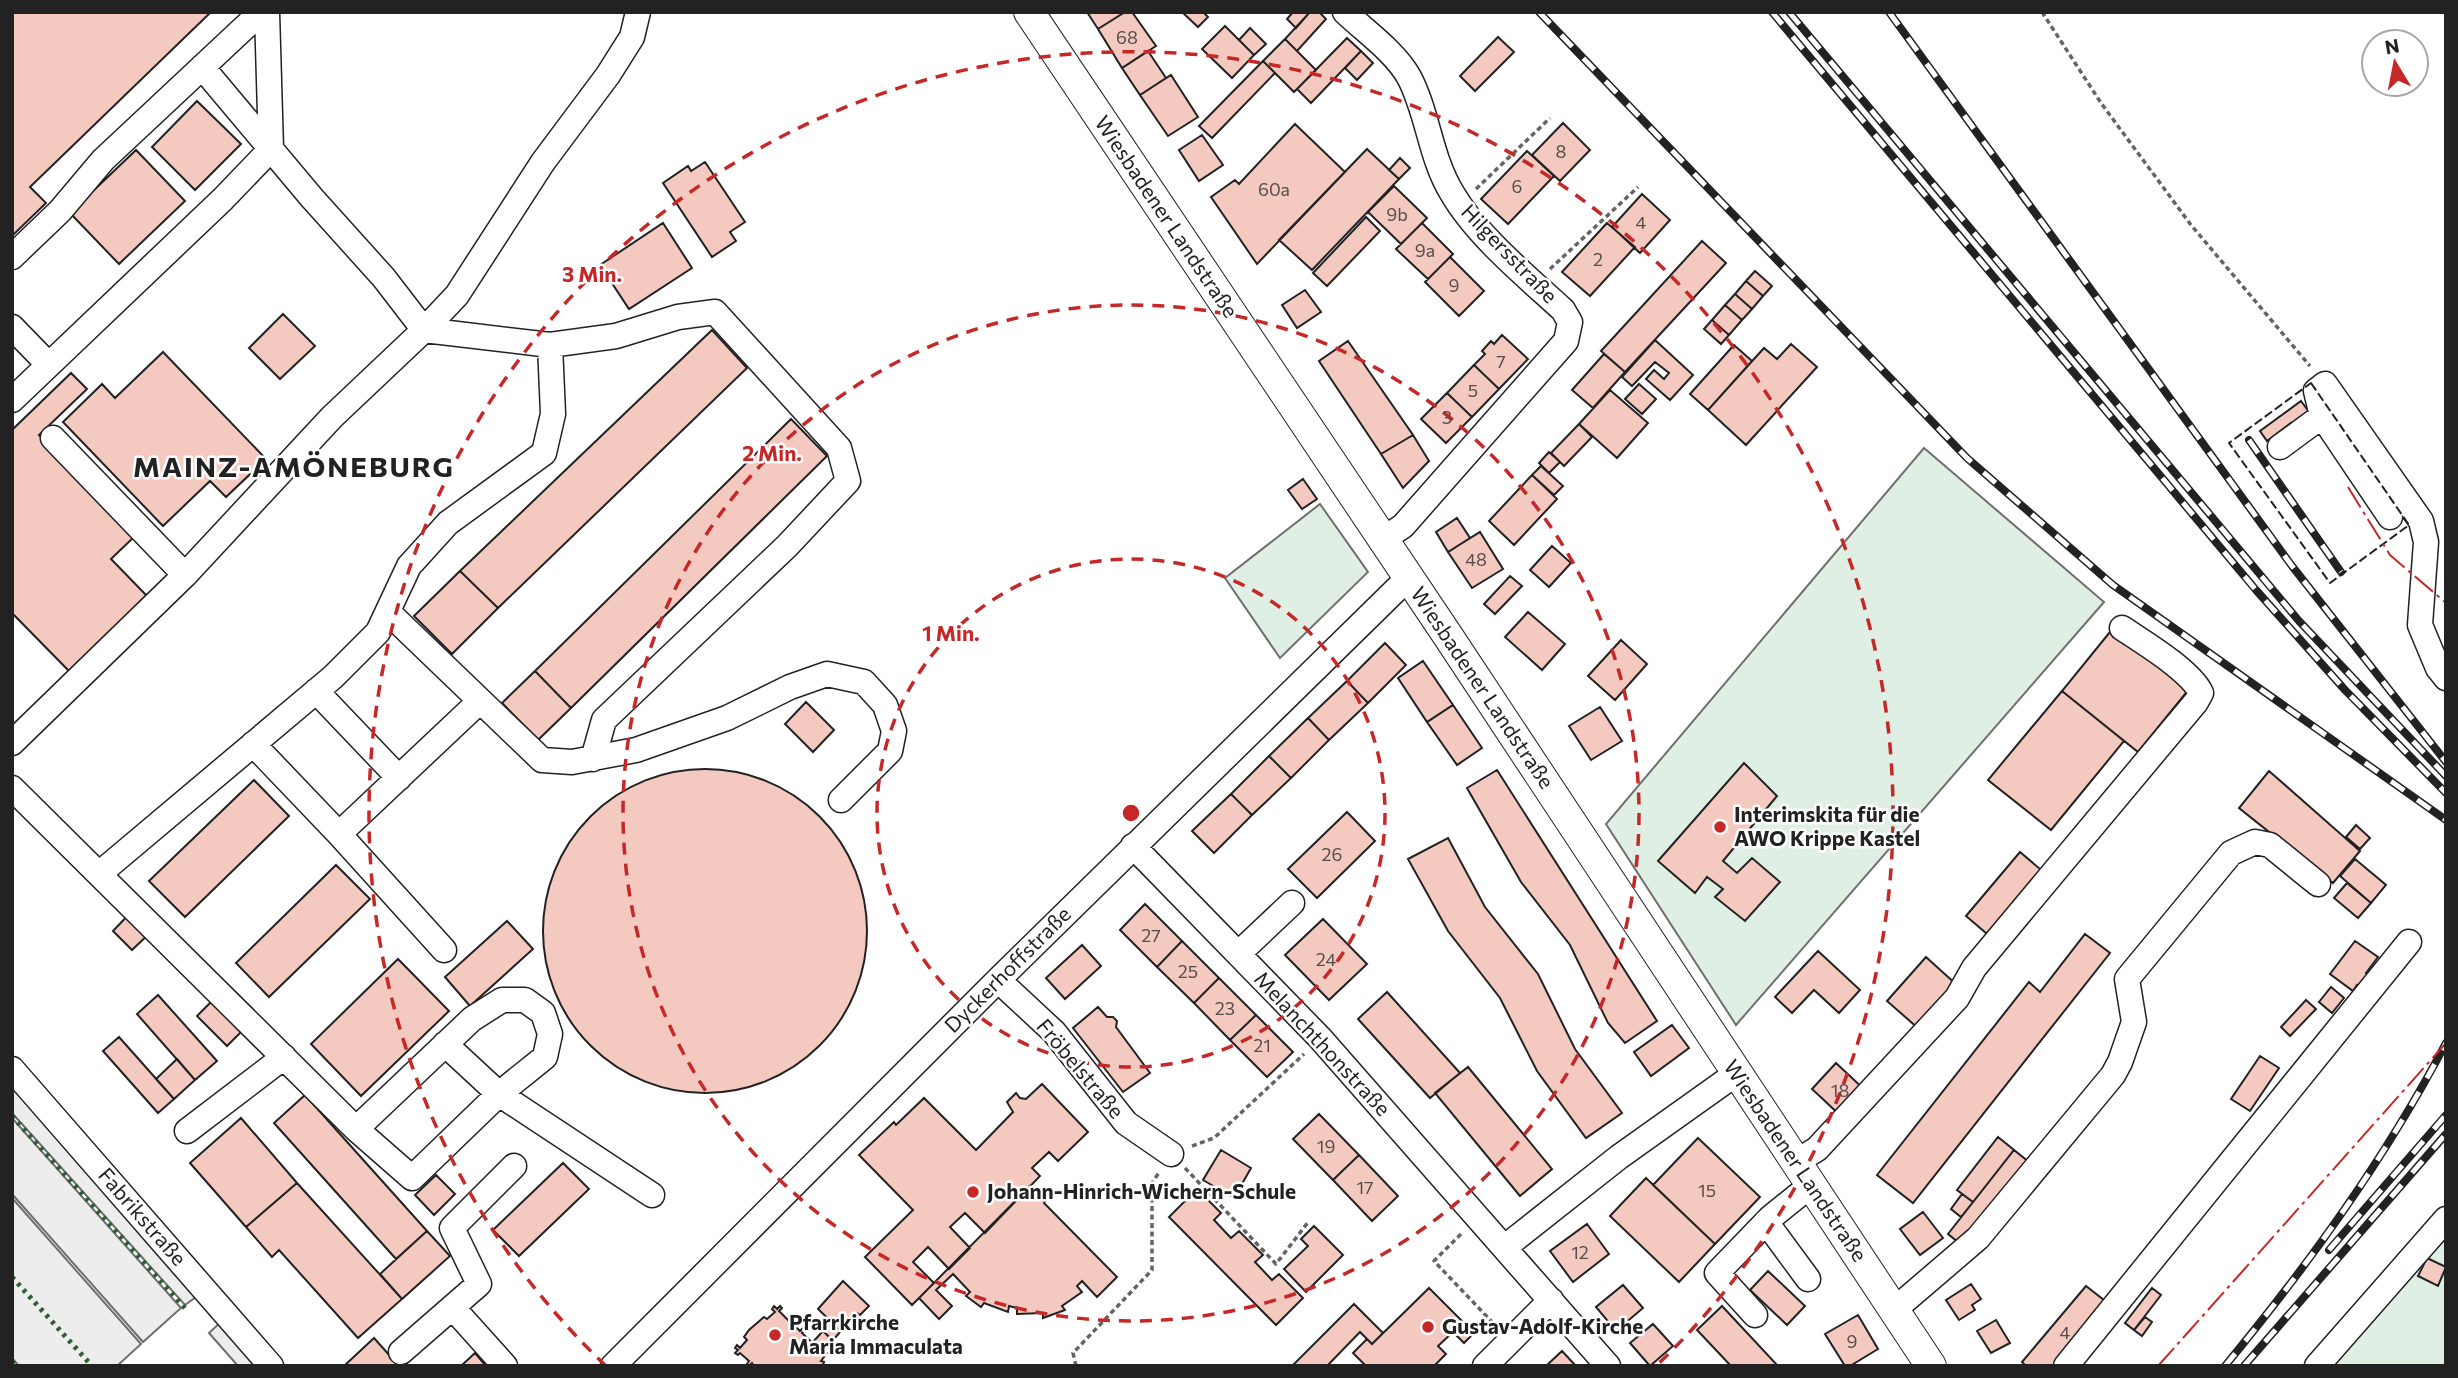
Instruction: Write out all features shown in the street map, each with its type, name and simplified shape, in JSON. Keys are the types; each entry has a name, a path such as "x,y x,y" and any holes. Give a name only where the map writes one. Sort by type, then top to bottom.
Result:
{"main road":[{"name":"Wiesbadener Landstraße","path":"1029,12 1931,1366"}],"street":[{"path":"12,257 60,211 103,160 261,12"},
{"path":"12,400 223,199 271,149 267,12"},
{"path":"12,743 185,575 332,417 457,295 544,162 608,75 632,37 638,12"},
{"name":"Hilgersstraße","path":"1345,12 1401,65 1410,79 1442,173 1460,205 1496,247 1563,310 1570,322 1566,341 1404,526 1382,540"},
{"path":"202,67 384,278 424,330 550,345 616,336 678,317 715,312 839,447 848,481 787,546 604,720 593,758"},
{"path":"12,327 48,364"},
{"path":"99,874 316,691 378,632 409,566 448,523 544,453 554,414 550,345"},
{"path":"2390,517 2322,416 2316,391 2325,384 2421,521 2426,542 2420,625 2438,668 2446,678"},
{"path":"2280,447 2322,416"},
{"path":"53,438 185,575"},
{"name":"Dyckerhoffstraße","path":"612,1366 1133,846 1408,578"},
{"path":"388,612 542,760 572,762 636,750 727,718 790,687 827,674 864,682 885,705 894,731 890,751 841,800"},
{"path":"1755,1315 1717,1273 1766,1222 1804,1173 1817,1149 1957,998 1974,968 2201,693 2198,685 2163,656 2122,628"},
{"path":"316,691 399,778"},
{"path":"339,834 480,701"},
{"path":"253,744 444,950"},
{"path":"12,788 356,1129 412,1178 499,1094 545,1057 550,1034 543,1013 526,1000 502,1000 472,1019 356,1129"},
{"path":"1894,1310 1978,1238 2113,1075 2134,1022 2127,979 2231,853 2255,842 2270,845 2318,884"},
{"name":"Melanchthonstraße","path":"1133,846 1320,1038 1608,1366"},
{"path":"1238,954 1292,903"},
{"path":"2066,1366 2409,942"},
{"name":"Fröbelstraße","path":"998,980 1054,1032 1125,1124 1171,1154"},
{"path":"445,1044 499,1094 652,1195"},
{"path":"187,1131 284,1057"},
{"name":"Fabrikstraße","path":"12,1069 271,1366"},
{"path":"1505,1247 1619,1157 1737,1073"},
{"path":"401,1352 479,1284 452,1228 514,1166"},
{"path":"2317,1366 2446,1219"},
{"path":"1766,1222 1808,1279"},
{"path":"1485,1366 1551,1300"},
{"path":"453,1308 505,1366"}],"path":[{"path":"2042,12 2101,103 2191,225 2325,384"},
{"path":"1460,205 1550,118"},
{"path":"1535,284 1638,187"},
{"path":"1076,1366 1073,1353 1152,1270 1152,1183 1171,1154 1214,1138 1320,1038"},
{"path":"1171,1154 1276,1264 1309,1221"},
{"path":"1479,1218 1434,1261 1510,1341"}],"green space":[{"path":"1924,448 2104,602 1736,1025 1606,824"},
{"path":"1320,504 1368,572 1280,658 1225,578"},
{"path":"2446,1232 2446,1366 2331,1366"}],"shaded area":[{"path":"12,1088 200,1294 185,1305 12,1113"},
{"path":"12,1118 181,1308 143,1342 12,1194"},
{"path":"12,1198 141,1344 117,1366 19,1366 12,1358"},
{"path":"222,1321 264,1366 238,1366 209,1333"}],"building":[{"path":"12,12 211,12 30,187 46,203 12,236"},
{"path":"1087,12 1125,12 1098,29"},
{"path":"1125,12 1132,12 1156,46 1122,68 1098,29"},
{"path":"1182,12 1203,12 1208,17 1198,27"},
{"path":"1293,12 1310,12 1296,28 1287,19"},
{"path":"1310,12 1319,12 1326,19 1297,51 1285,39"},
{"path":"1225,26 1254,55 1232,78 1202,49"},
{"path":"1250,28 1266,44 1254,55 1239,40"},
{"path":"1498,37 1514,52 1475,91 1460,76"},
{"path":"1347,38 1361,51 1311,103 1297,89"},
{"path":"1285,39 1316,70 1294,92 1263,61"},
{"path":"1148,51 1166,78 1140,95 1122,68"},
{"path":"1361,51 1373,63 1357,80 1345,68"},
{"path":"1263,61 1275,73 1212,138 1199,126"},
{"path":"1171,75 1198,117 1168,136 1140,95"},
{"path":"197,101 241,144 195,190 152,147"},
{"path":"1563,123 1590,150 1560,181 1532,155"},
{"path":"1295,124 1345,172 1257,264 1211,197 1235,180 1239,184"},
{"path":"1202,135 1223,165 1199,181 1179,150"},
{"path":"1367,149 1399,179 1312,270 1279,240"},
{"path":"136,150 185,201 119,264 70,213"},
{"path":"1527,151 1554,176 1508,224 1481,199"},
{"path":"1400,158 1410,168 1399,179 1389,170"},
{"path":"705,162 745,222 730,232 736,241 712,257 663,183 688,166 691,171"},
{"path":"1394,186 1427,218 1401,244 1368,212"},
{"path":"1642,194 1670,220 1640,253 1612,227"},
{"path":"1366,217 1380,231 1327,286 1313,273"},
{"path":"663,223 692,268 629,309 600,265"},
{"path":"1422,223 1453,254 1428,279 1396,249"},
{"path":"1607,223 1635,247 1590,296 1562,272"},
{"path":"1702,241 1726,263 1625,372 1601,351"},
{"path":"1450,257 1484,291 1459,316 1425,282"},
{"path":"1755,271 1772,286 1763,296 1746,281"},
{"path":"1746,281 1763,296 1752,309 1735,294"},
{"path":"1305,290 1321,312 1297,328 1282,305"},
{"path":"1735,294 1752,309 1742,320 1725,305"},
{"path":"1725,305 1742,320 1729,335 1712,320"},
{"path":"283,314 315,346 280,379 249,348"},
{"path":"1712,320 1729,335 1721,344 1704,329"},
{"path":"712,330 747,368 498,608 460,571"},
{"path":"1502,335 1528,359 1499,389 1474,365 1485,354 1482,351 1491,341 1494,344"},
{"path":"1655,340 1693,375 1670,400 1646,379 1654,370 1664,379 1669,373 1655,362 1632,386 1622,377"},
{"path":"1348,341 1413,435 1381,454 1319,361"},
{"path":"1791,344 1817,367 1746,445 1708,410 1764,348 1777,359"},
{"path":"1734,345 1752,361 1708,410 1690,394"},
{"path":"163,352 266,459 226,497 210,481 163,526 63,422 102,384 115,398"},
{"path":"1604,354 1625,372 1593,408 1572,390"},
{"path":"1474,365 1499,389 1472,417 1447,393"},
{"path":"71,373 87,389 39,435 136,535 111,559 147,596 69,671 12,613 12,430"},
{"path":"1639,384 1656,399 1642,414 1625,399"},
{"path":"1610,390 1648,423 1617,458 1579,424"},
{"path":"1447,393 1472,417 1446,443 1421,419"},
{"path":"2301,401 2312,416 2295,428 2291,423 2267,441 2260,431"},
{"path":"791,419 827,456 571,708 535,671"},
{"path":"1579,424 1592,437 1564,466 1551,453"},
{"path":"1413,435 1429,461 1403,488 1381,454"},
{"path":"1549,452 1560,462 1549,473 1539,463"},
{"path":"1541,466 1563,486 1554,495 1532,475"},
{"path":"1532,475 1557,499 1514,545 1489,521"},
{"path":"1303,479 1317,499 1302,509 1288,490"},
{"path":"1457,518 1470,538 1448,552 1436,532"},
{"path":"1480,532 1503,569 1472,588 1448,552"},
{"path":"1552,546 1571,563 1549,587 1530,570"},
{"path":"460,571 498,608 452,654 414,616"},
{"path":"1510,576 1522,586 1495,614 1484,604"},
{"path":"1528,612 1565,644 1542,670 1505,637"},
{"path":"2114,627 2190,688 2138,752 2062,691"},
{"path":"1621,640 1647,664 1615,700 1588,676"},
{"path":"1385,643 1406,665 1368,703 1347,681"},
{"path":"1423,661 1453,705 1427,722 1398,678"},
{"path":"535,671 571,708 538,740 502,703"},
{"path":"1347,681 1368,703 1329,740 1308,718"},
{"path":"2062,691 2124,741 2051,830 1988,780"},
{"path":"806,702 834,730 813,752 785,724"},
{"path":"1453,705 1482,748 1457,765 1427,722"},
{"path":"1600,707 1622,741 1591,760 1569,726"},
{"path":"1308,718 1329,740 1291,778 1269,756"},
{"path":"1269,756 1291,778 1252,815 1231,794"},
{"name":"Interimskita für die AWO Krippe Kastel","path":"1744,763 1777,796 1723,861 1737,873 1752,858 1780,882 1745,921 1715,897 1723,889 1707,877 1695,893 1658,861"},
{"path":"705,769 737,772 781,788 808,806 830,828 848,855 860,884 867,931 864,963 848,1007 830,1034 808,1056 781,1074 752,1086 705,1093 673,1090 629,1074 602,1056 580,1034 562,1007 550,978 543,931 546,899 562,855 580,828 602,806 629,788 658,776"},
{"path":"1497,770 1657,1021 1625,1043 1608,1023 1570,945 1521,882 1467,788"},
{"path":"2269,771 2360,851 2333,883 2239,808"},
{"path":"254,780 289,816 185,917 149,881"},
{"path":"1231,794 1252,815 1214,853 1192,831"},
{"path":"1347,812 1375,841 1317,898 1288,869"},
{"path":"2356,825 2370,838 2360,849 2346,837"},
{"path":"1448,838 1485,907 1538,974 1575,1049 1622,1113 1586,1138 1537,1071 1500,998 1448,931 1408,859"},
{"path":"2020,852 2047,875 1993,939 1966,916"},
{"path":"2355,859 2386,885 2371,903 2340,876"},
{"path":"336,865 370,899 269,997 236,963"},
{"path":"2347,883 2371,903 2358,918 2334,898"},
{"path":"1145,904 1182,941 1157,967 1120,930"},
{"path":"133,910 153,930 132,950 113,931"},
{"path":"1323,919 1367,964 1329,1000 1285,955"},
{"path":"507,921 533,949 470,1006 445,977"},
{"path":"2085,934 2110,953 1913,1203 1877,1175 2029,982 2040,992"},
{"path":"1182,941 1219,978 1194,1003 1157,967"},
{"path":"2355,941 2378,957 2366,973 2371,977 2363,989 2357,985 2353,991 2330,974"},
{"path":"1082,945 1101,966 1065,999 1046,978"},
{"path":"1818,951 1860,990 1839,1013 1814,990 1792,1013 1775,997"},
{"path":"1926,957 1958,986 1919,1029 1887,1001"},
{"path":"398,959 449,1011 361,1096 311,1044"},
{"path":"1219,978 1256,1015 1230,1040 1194,1003"},
{"path":"2331,987 2344,998 2332,1013 2319,1002"},
{"path":"1387,992 1460,1073 1430,1098 1358,1019"},
{"path":"158,995 217,1061 195,1080 137,1014"},
{"path":"217,996 247,1026 227,1046 197,1016"},
{"path":"2306,1000 2316,1009 2290,1036 2281,1027"},
{"path":"1098,1007 1107,1017 1113,1017 1117,1021 1116,1027 1150,1073 1123,1092 1073,1028"},
{"path":"1256,1015 1293,1052 1267,1077 1230,1040"},
{"path":"1672,1025 1689,1048 1651,1076 1634,1052"},
{"path":"119,1037 174,1099 158,1113 103,1051"},
{"path":"2260,1056 2279,1068 2250,1111 2231,1099"},
{"path":"177,1059 195,1080 174,1099 156,1079"},
{"path":"1836,1063 1867,1092 1843,1118 1812,1089"},
{"path":"1468,1067 1552,1169 1520,1196 1435,1093"},
{"path":"1042,1084 1088,1132 1058,1161 1049,1152 1032,1168 1040,1176 985,1233 965,1213 950,1227 970,1248 949,1269 928,1247 913,1262 934,1283 912,1305 865,1257 913,1210 859,1155 924,1098 976,1150 1013,1112 1007,1102 1016,1093 1020,1098 1026,1099"},
{"path":"305,1095 427,1231 396,1259 274,1123"},
{"path":"1319,1114 1359,1155 1333,1180 1293,1139"},
{"path":"241,1118 297,1183 246,1227 190,1163"},
{"path":"1998,1137 2014,1150 1973,1202 1957,1190"},
{"path":"1698,1138 1760,1197 1715,1244 1653,1185"},
{"path":"1221,1150 1251,1168 1234,1198 1203,1180"},
{"path":"2014,1150 2029,1162 1963,1246 1948,1234"},
{"path":"1359,1155 1398,1196 1372,1221 1333,1180"},
{"path":"563,1163 589,1189 519,1256 493,1230"},
{"path":"436,1175 455,1194 434,1215 415,1195"},
{"path":"1646,1178 1715,1244 1679,1282 1610,1216"},
{"path":"297,1183 402,1299 358,1338 279,1250 272,1257 246,1227"},
{"path":"1030,1186 1117,1277 1097,1297 1082,1281 1077,1286 1082,1292 1062,1306 1065,1310 1043,1318 1043,1313 1017,1314 1017,1308 1009,1306 1008,1312 984,1303 981,1307 966,1296 970,1292 953,1274 936,1290 952,1306 939,1319 919,1298"},
{"path":"1197,1189 1221,1213 1214,1220 1231,1238 1239,1231 1263,1255 1255,1262 1272,1280 1279,1274 1303,1298 1276,1325 1169,1217"},
{"path":"1962,1194 1973,1202 1961,1217 1951,1209"},
{"path":"1923,1212 1943,1238 1920,1255 1900,1229"},
{"path":"1587,1224 1609,1254 1573,1282 1550,1251"},
{"path":"1314,1226 1343,1255 1306,1292 1284,1269 1308,1246 1301,1239"},
{"path":"427,1231 450,1256 402,1299 380,1274"},
{"path":"2427,1258 2446,1267 2438,1286 2418,1276"},
{"path":"1768,1271 1805,1306 1787,1325 1750,1290"},
{"path":"843,1281 869,1306 860,1315 857,1313 841,1331 818,1309"},
{"path":"1971,1284 1981,1299 1972,1305 1975,1310 1959,1320 1946,1300"},
{"path":"1623,1285 1643,1308 1616,1331 1596,1307"},
{"path":"2086,1286 2109,1304 2057,1366 2026,1366 2022,1362"},
{"name":"Gustav-Adolf-Kirche","path":"1429,1288 1474,1333 1464,1343 1453,1332 1438,1346 1446,1354 1434,1366 1366,1366 1353,1353 1367,1339 1372,1344"},
{"path":"2152,1288 2161,1295 2134,1330 2125,1323"},
{"path":"1354,1304 1383,1333 1372,1344 1360,1332 1327,1366 1294,1364"},
{"name":"Pfarrkirche Maria Immaculata","path":"774,1306 777,1309 780,1306 782,1308 779,1311 788,1320 791,1317 791,1322 800,1331 803,1328 805,1330 802,1333 823,1353 827,1353 821,1361 824,1362 823,1365 754,1366 752,1363 749,1366 749,1361 740,1353 735,1353 738,1350 735,1348 737,1345 740,1348 747,1340 744,1337 749,1330 764,1317 767,1319 775,1312 772,1309"},
{"path":"1722,1306 1778,1366 1731,1366 1697,1330"},
{"path":"1858,1315 1878,1349 1850,1366 1845,1366 1825,1334"},
{"path":"2145,1317 2152,1322 2142,1336 2134,1330"},
{"path":"827,1318 841,1331 833,1340 818,1327"},
{"path":"1996,1320 2010,1343 1991,1353 1977,1331"},
{"path":"1653,1324 1673,1346 1650,1366 1630,1343"},
{"path":"823,1331 833,1341 822,1352 812,1343"},
{"path":"374,1338 399,1366 344,1366"},
{"path":"1562,1351 1576,1366 1546,1366"},
{"path":"475,1353 486,1366 461,1366"}],"railway":[{"path":"1539,12 1967,458 2113,585 2446,820"},
{"path":"1772,12 2256,590 2345,690 2446,793"},
{"path":"1789,12 2299,621 2446,776"},
{"path":"1889,12 2292,566 2446,762"},
{"path":"2249,440 2341,572"},
{"path":"2225,1366 2344,1210 2398,1128 2446,1043"},
{"path":"2329,1250 2446,1115"},
{"path":"2244,1366 2446,1134"}],"hedge":[{"path":"12,1116 185,1308"},
{"path":"12,1277 92,1366"},
{"path":"12,1361 16,1366"}],"fence":[{"path":"2311,383 2409,525 2330,583 2229,443 2311,383"}],"power":[{"path":"2348,487 2390,555 2446,603"},
{"path":"2158,1366 2446,1043"}],"place":[{"name":"Interimskita für die AWO Krippe Kastel","path":"1720,827"},
{"name":"Johann-Hinrich-Wichern-Schule","path":"973,1192"},
{"name":"Gustav-Adolf-Kirche","path":"1428,1327"},
{"name":"Pfarrkirche Maria Immaculata","path":"775,1335"}],"district":[{"name":"MAINZ-AMÖNEBURG","path":"294,467"}]}
